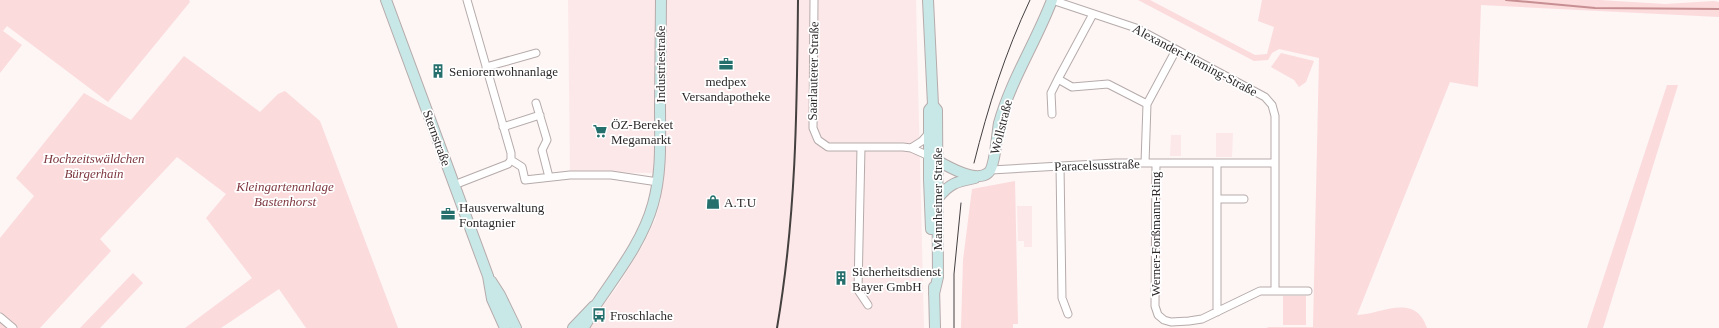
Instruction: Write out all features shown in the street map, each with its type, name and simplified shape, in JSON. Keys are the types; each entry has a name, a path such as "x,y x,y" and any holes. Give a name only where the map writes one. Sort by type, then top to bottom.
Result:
{"street":[{"name":"Sternstraße","path":"386,0 488,276 492,299 505,328"},
{"path":"454,185 508,164 511,160 511,153 466,0"},
{"name":"Industriestraße","path":"583,328 589,321 597,304 627,259 644,228 653,203 658,182 660,151 661,0"},
{"name":"Saarlauterer Straße","path":"814,0 813,128 818,140 828,147 892,146 911,148 933,158"},
{"name":"Mannheimer Straße","path":"928,0 933,104 937,110 933,158 935,328"},
{"name":"Alexander-Fleming-Straße","path":"1052,0 1136,28 1265,97 1272,106 1275,116 1275,291"},
{"name":"Wollstraße","path":"988,173 1002,112 1010,92 1042,28 1052,0"},
{"path":"1052,114 1051,93 1093,14"},
{"path":"1146,163 1146,104 1176,50"},
{"path":"486,67 536,54"},
{"path":"1058,79 1072,87 1108,84 1146,104"},
{"path":"536,104 546,140 542,150 549,177"},
{"name":"Mannheimer Straße","path":"933,104 929,110 929,133 938,198 938,277 934,294"},
{"path":"503,127 540,115"},
{"path":"911,148 922,141 929,133"},
{"path":"861,147 858,290 868,305"},
{"path":"933,158 955,171 965,174 988,173"},
{"path":"511,160 522,167 525,180 570,175 612,175 658,182"},
{"name":"Paracelsusstraße","path":"988,173 1060,166 1115,163 1275,163"},
{"name":"Werner-Forßmann-Ring","path":"1156,163 1155,306 1158,315 1164,320 1171,322 1202,319 1260,291 1308,291"},
{"path":"1217,163 1217,312"},
{"path":"1060,166 1062,298 1068,314"},
{"path":"938,198 948,186 953,183 988,173"},
{"path":"1217,198 1244,199"},
{"name":"Sternstraße","path":"488,276 500,295 516,328"},
{"name":"Industriestraße","path":"573,328 597,304"},
{"path":"0,317 13,328"}],"shaded area":[{"path":"568,0 916,0 924,328 587,328 619,284 643,245 655,220 661,199 652,173 570,172"},
{"path":"1216,133 1233,133 1232,157 1216,157"},
{"path":"1171,135 1181,135 1181,156 1170,156"},
{"path":"1017,206 1032,206 1032,247 1024,247 1024,241 1018,241"}],"green space":[{"path":"0,0 189,0 190,2 108,102 7,26 3,31 22,45 0,73"},
{"path":"1138,0 1150,0 1255,55 1267,54 1274,27 1258,21 1262,0 1599,0 1665,4 1714,1 1719,2 1719,17 1481,5 1478,87 1450,82 1357,315 1387,309 1406,308 1415,311 1422,317 1427,328 1266,328 1313,327 1319,58 1279,49 1272,53 1268,60 1254,61"},
{"path":"1281,53 1314,61 1306,82 1299,87 1294,80 1271,67"},
{"path":"184,56 260,112 278,94 285,91 320,121 398,328 306,328 279,289 221,328 185,328 252,278 206,218 226,194 177,157 100,239 111,251 40,328 0,328 0,238 34,196 16,178 84,93 131,120"},
{"path":"1667,85 1678,85 1603,328 1587,328"},
{"path":"1015,181 1018,324 1013,324 1013,328 961,328 963,260 972,189"},
{"path":"133,273 143,283 100,328 80,328"},
{"path":"1283,296 1306,296 1306,325 1283,325"}],"waterway":[{"path":"1506,0 1595,8 1719,9"}],"tram line":[{"path":"974,163 998,80 1030,0"},
{"path":"954,328 954,274 961,203"}],"railway":[{"path":"777,328 792,205 796,124 798,0"}],"place":[{"name":"medpex Versandapotheke","path":"726,64"},
{"name":"Seniorenwohnanlage","path":"438,71"},
{"name":"ÖZ-Bereket Megamarkt","path":"600,131"},
{"name":"A.T.U","path":"713,202"},
{"name":"Hausverwaltung Fontagnier","path":"448,214"},
{"name":"Sicherheitsdienst Bayer GmbH","path":"841,278"},
{"name":"Froschlache","path":"599,315"}],"park label":[{"name":"Hochzeitswäldchen Bürgerhain","path":"94,166"},
{"name":"Kleingartenanlage Bastenhorst","path":"285,194"}]}
